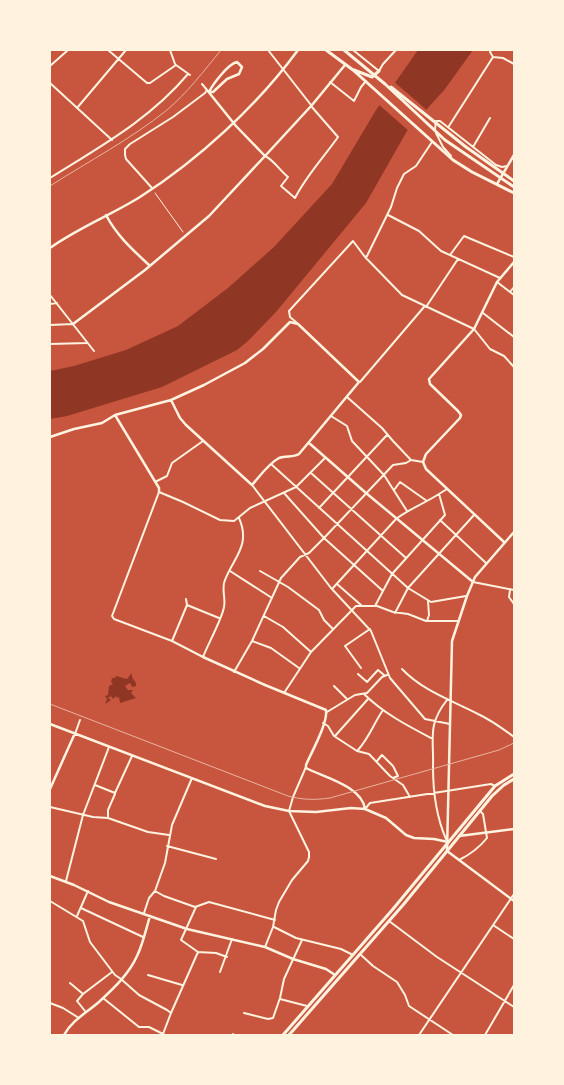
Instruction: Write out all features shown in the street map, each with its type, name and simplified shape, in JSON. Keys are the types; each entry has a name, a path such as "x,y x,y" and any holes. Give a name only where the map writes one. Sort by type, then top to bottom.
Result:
{"main road":[{"path":"326,50 354,70 453,160 472,172 514,193"},
{"path":"344,50 385,84 445,140 514,187"},
{"path":"354,70 364,72 372,77 379,71"},
{"path":"385,84 514,181"},
{"path":"289,1035 353,955 495,786 514,774"},
{"path":"283,1035 389,921 499,788 514,779"}],"street":[{"path":"50,66 68,50"},
{"path":"108,50 147,83 176,65"},
{"path":"77,108 126,50"},
{"path":"50,178 112,140 150,113 174,91 189,74 176,65 170,50"},
{"path":"202,84 232,122 265,156 273,160 280,171 288,177 281,186 295,198 305,178 338,136 268,50"},
{"path":"50,248 178,172 232,122 283,70 298,50"},
{"path":"353,50 379,71 396,50"},
{"path":"491,50 490,52 493,56"},
{"path":"493,56 503,58 514,64"},
{"path":"448,127 493,56"},
{"path":"152,188 126,158 125,149 208,91 232,64 236,62 240,64 242,68 240,74 227,78 212,92 208,91"},
{"path":"50,325 73,324 150,266 209,216 346,64"},
{"path":"330,82 354,101 361,86 366,81"},
{"path":"50,83 112,140"},
{"path":"473,146 490,118"},
{"path":"453,160 443,148 434,129 435,123 438,120 499,167 509,166"},
{"path":"365,257 388,215 401,180 409,170 416,166 432,142"},
{"path":"497,184 514,155"},
{"path":"155,193 183,232"},
{"path":"106,215 124,242 150,266"},
{"path":"388,215 419,231 441,250 500,278"},
{"path":"450,255 464,236 514,257"},
{"path":"360,382 290,317 289,311 353,241 365,257 402,296 474,329 490,349 504,356 514,367"},
{"path":"252,485 270,464 282,457 297,455 309,444 426,306 458,259"},
{"path":"504,542 446,489 426,469 423,462 426,454 461,415 430,384 429,379 474,329 497,282 514,262"},
{"path":"497,282 514,295"},
{"path":"510,292 514,287"},
{"path":"50,295 94,351"},
{"path":"50,304 57,304"},
{"path":"483,313 514,337"},
{"path":"50,437 102,423 114,415 171,400 204,385 245,363 262,349 288,322 292,321 298,324"},
{"path":"50,344 87,343"},
{"path":"347,397 388,434 393,442 411,460 423,462"},
{"path":"171,400 180,418 252,485 332,589 370,629 388,674 425,719 450,724"},
{"path":"114,415 155,482 159,492 112,616 114,619 172,641 234,672 324,708 327,712"},
{"path":"331,416 347,426 352,441 384,475 407,511"},
{"path":"318,508 388,434"},
{"path":"155,482 167,476 172,463 203,441"},
{"path":"309,444 473,582 514,590"},
{"path":"159,492 220,520 229,521 239,518 250,508 296,487 326,458"},
{"path":"234,672 252,642 279,582 300,557 309,553 393,465 406,463 411,460"},
{"path":"270,464 408,588 431,602 467,596"},
{"path":"311,472 406,558"},
{"path":"394,490 400,482 427,501"},
{"path":"332,589 396,519 446,489"},
{"path":"284,493 324,538 383,591"},
{"path":"375,606 392,574 445,515 439,494"},
{"path":"395,613 408,588 474,515"},
{"path":"203,657 224,608 224,584 237,559 244,536 239,518"},
{"path":"440,520 486,563"},
{"path":"514,532 486,563 473,582 458,621 452,649 448,842 446,851 514,901"},
{"path":"230,571 272,598"},
{"path":"260,571 319,610 324,620 333,629"},
{"path":"336,584 361,605"},
{"path":"510,590 509,598 514,604"},
{"path":"172,641 187,606 186,599"},
{"path":"427,621 429,615 428,601"},
{"path":"187,606 219,619"},
{"path":"284,693 311,652 356,606 375,606 427,621 458,621"},
{"path":"264,616 283,627 311,652"},
{"path":"361,668 345,646 370,629"},
{"path":"252,642 271,648 300,668"},
{"path":"402,669 423,687 490,720 514,736"},
{"path":"358,674 367,682 378,670 384,675"},
{"path":"265,947 274,927 279,902 292,880 308,861 309,852 289,811 327,712 355,695 364,694 384,675 388,674"},
{"path":"334,686 347,699"},
{"path":"364,694 383,710 432,738"},
{"path":"334,736 368,699"},
{"path":"448,842 437,810 434,792 432,738 435,722 443,705 447,700 450,700"},
{"path":"358,751 383,710"},
{"path":"50,789 80,720"},
{"path":"323,723 328,726 334,736 358,751 369,754 393,778 403,785 410,797"},
{"path":"50,724 265,806 289,811 316,812 351,808 365,809 386,818 406,835 414,838 448,842 459,836 514,829"},
{"path":"66,881 83,815 109,747"},
{"path":"376,761 382,755 394,766 398,776 393,778"},
{"path":"108,818 110,805 132,756"},
{"path":"306,767 349,788 363,801 365,809"},
{"path":"144,914 165,863 169,835 192,778"},
{"path":"365,809 370,803 491,784 495,786"},
{"path":"95,785 115,793"},
{"path":"50,807 83,815 108,818 148,832 169,835"},
{"path":"459,860 471,854 487,838 483,814 480,811"},
{"path":"168,846 216,859"},
{"path":"50,876 66,881 110,902 187,929 265,947 293,959 326,969 337,976"},
{"path":"155,890 164,896 196,907 209,902 275,920"},
{"path":"77,916 88,891"},
{"path":"418,1035 514,894"},
{"path":"50,900 77,916 85,925 90,942 103,957 112,972 139,995 171,1013"},
{"path":"196,907 181,940 198,952 227,956"},
{"path":"81,908 143,937"},
{"path":"64,1035 79,1018 122,979 136,958 150,916"},
{"path":"389,921 416,942 514,1007"},
{"path":"493,925 514,939"},
{"path":"274,927 302,940 341,949 353,955"},
{"path":"220,972 232,939"},
{"path":"244,1013 271,1020 273,1018 280,999 284,979 302,940"},
{"path":"103,998 139,1028 149,1027 163,1034 182,985 198,952"},
{"path":"360,954 373,966 393,978 401,988 409,1006 453,1035"},
{"path":"86,1013 76,1001 112,972"},
{"path":"148,975 182,985"},
{"path":"70,983 83,994"},
{"path":"485,1035 514,985"},
{"path":"280,999 308,1006"},
{"path":"50,1003 63,1008 79,1018"}],"shaded area":[{"path":"418,50 473,50 445,89 407,131 366,203 276,312 248,341 237,350 162,387 67,416 50,419 50,371 74,366 126,350 178,326 228,288 274,247 332,184 376,110"},
{"path":"132,673 136,686 132,687 130,683 125,686 128,690 133,690 131,693 136,698 120,703 119,697 117,698 116,696 113,699 111,696 108,698 111,700 105,704 107,699 105,696 108,695 109,686 113,684 111,682 112,678 116,676 127,679"}],"pier":[{"path":"392,80 429,112 410,132 377,103"}],"tram line":[{"path":"50,704 288,796 304,799 330,798 499,750 514,743"}],"railway":[{"path":"50,186 124,140 167,110 202,74 221,50"}]}
